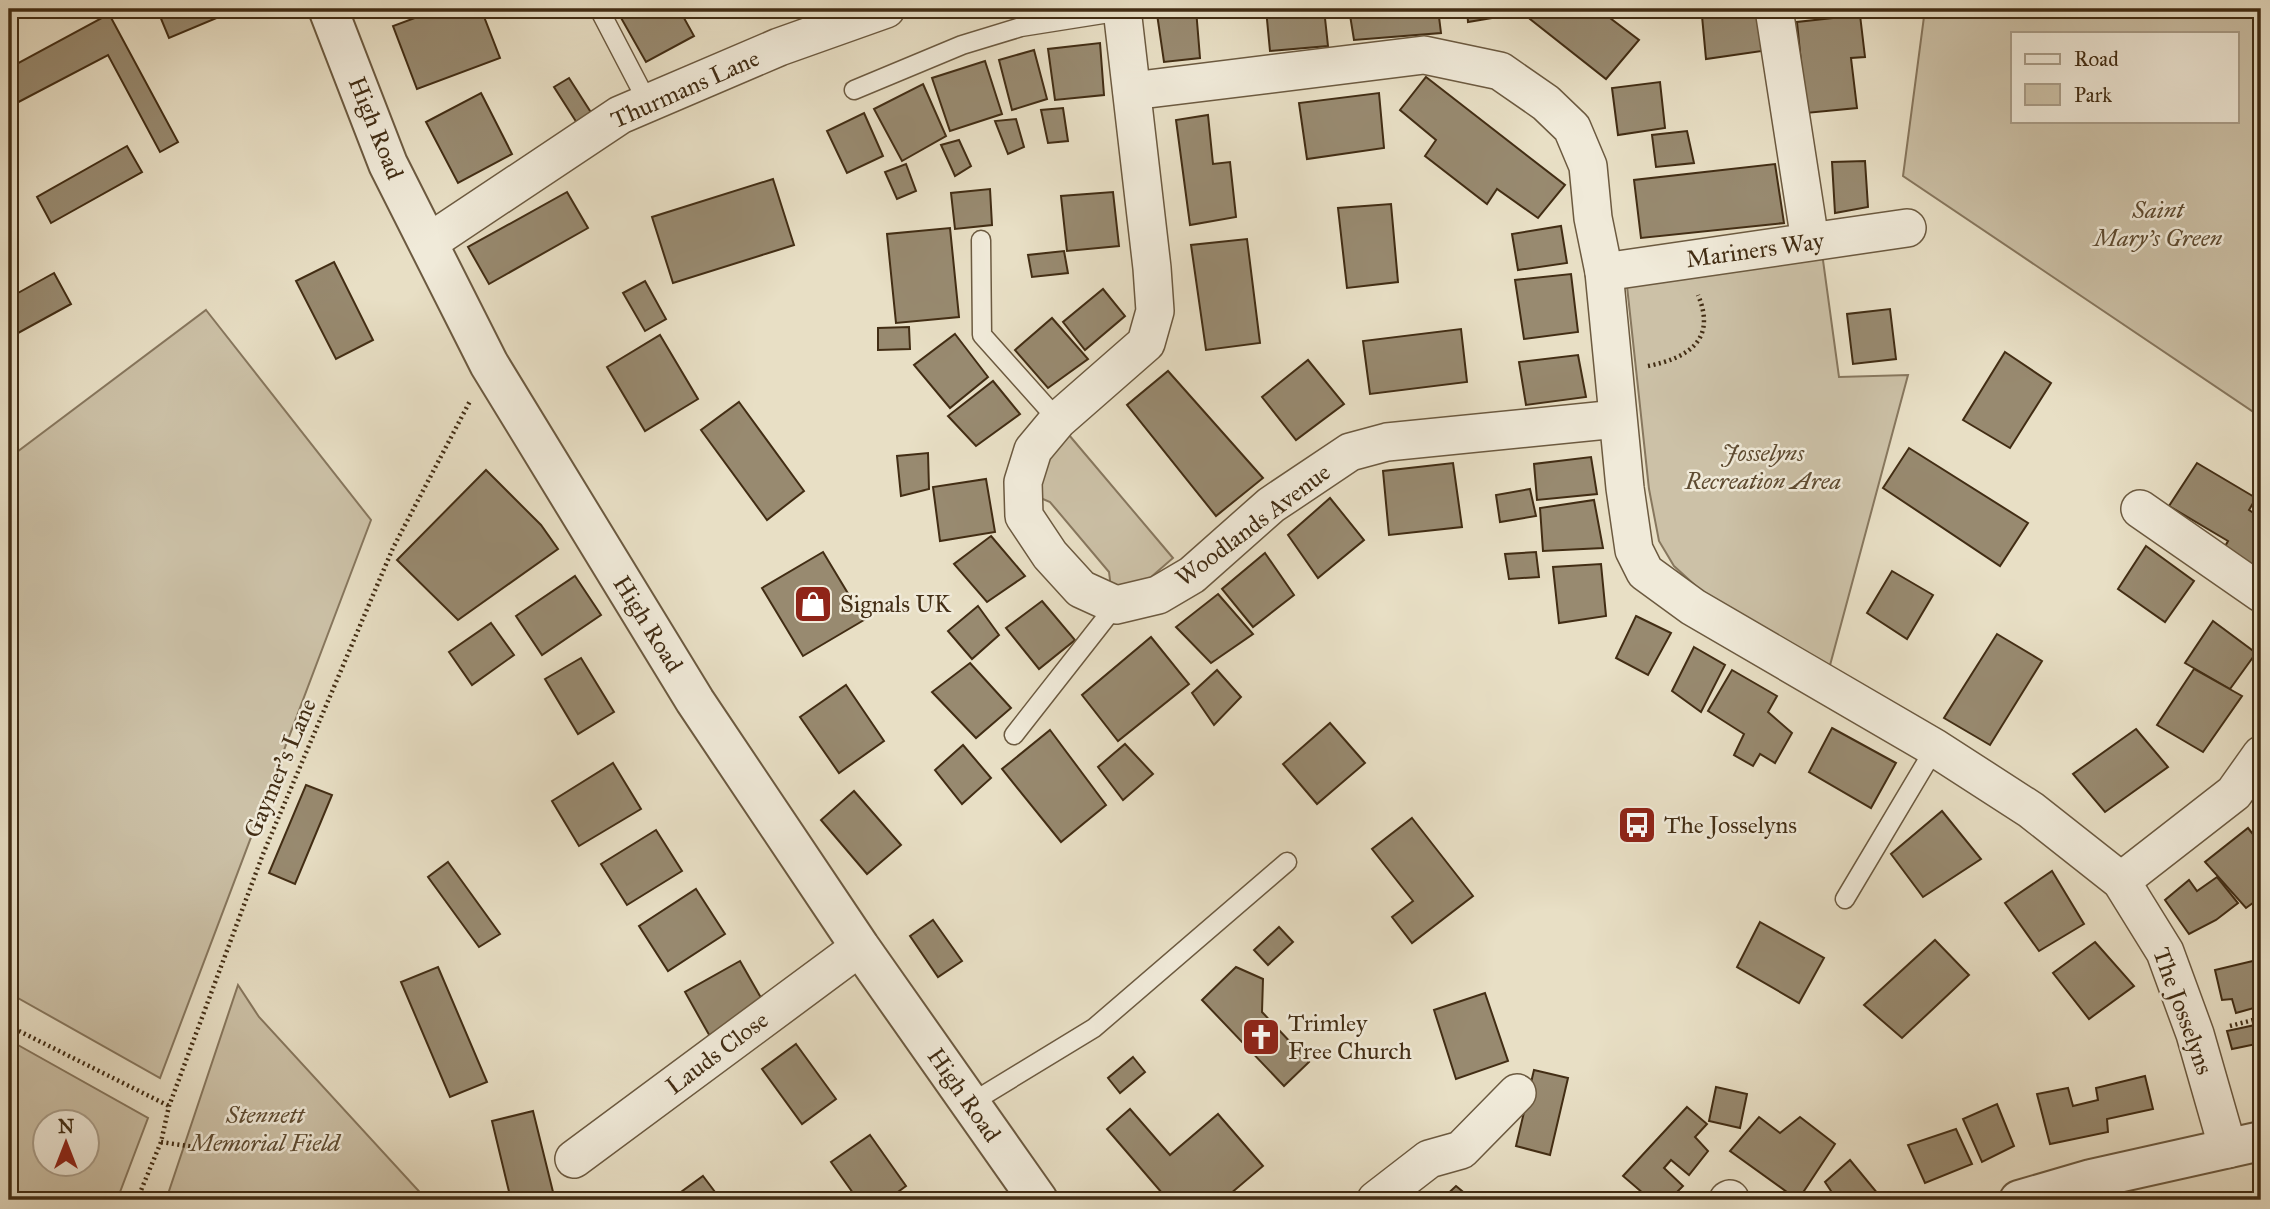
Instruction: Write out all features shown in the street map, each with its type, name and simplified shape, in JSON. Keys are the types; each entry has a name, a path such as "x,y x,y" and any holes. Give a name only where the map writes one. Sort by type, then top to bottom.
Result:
{"street":[{"name":"High Road","path":"327,9 388,164 489,364 695,701 860,947 1038,1200"},
{"name":"Thurmans Lane","path":"428,243 620,115 779,47 886,9"},
{"path":"1774,9 1810,241"},
{"path":"1116,605 1081,589 1050,555 1024,516 1023,482 1033,450 1058,421 1146,343 1155,311 1122,10"},
{"name":"The Josselyns","path":"1132,91 1424,55 1500,71 1546,103 1572,128 1588,166 1593,218 1604,272 1612,373 1634,550 1645,572 1693,607 1935,748 2031,810 2121,881 2165,952 2195,1034 2245,1145"},
{"name":"Mariners Way","path":"1604,272 1907,228"},
{"name":"Woodlands Avenue","path":"1116,605 1158,595 1192,575 1271,505 1350,452 1387,442 1617,419"},
{"path":"2140,509 2261,593"},
{"path":"2121,881 2234,793 2261,755"},
{"name":"Lauds Close","path":"574,1159 860,947"},
{"path":"1376,1200 1429,1159 1461,1150 1517,1093"},
{"path":"2019,1200 2091,1179 2245,1145"}],"lane":[{"path":"599,9 648,103"},
{"path":"854,90 951,49 1009,30 1122,10"},
{"path":"981,240 982,335 1058,421"},
{"path":"1014,735 1116,605"},
{"path":"1845,899 1935,748"},
{"path":"971,1103 1094,1028 1287,862"}],"path":[{"path":"1612,373 1668,362 1690,350 1702,336 1705,318 1700,297 1693,287 1672,273 1670,262"},
{"name":"Gaymer's Lane","path":"137,1200 161,1142 169,1105 263,854 393,548 489,364"},
{"path":"9,1026 169,1105"},
{"path":"161,1142 201,1148"}],"green space":[{"name":"Saint Mary's Green","path":"1925,9 2232,9 2261,20 2261,417 1903,176"},
{"name":"Josselyns Recreation Area","path":"1822,253 1839,377 1908,375 1829,669 1721,609 1674,566 1659,541 1649,489 1627,286"},
{"path":"206,310 371,520 160,1078 9,993 9,458"},
{"path":"1069,435 1173,558 1143,584 1111,588 1109,572 1050,502 1036,496 1039,466"},
{"name":"Stennett Memorial Field","path":"238,985 259,1017 427,1200 166,1200"},
{"path":"9,1040 148,1118 117,1200 9,1200"}],"building":[{"path":"157,9 215,9 219,17 169,38"},
{"path":"439,9 481,9 500,58 417,89 393,26"},
{"path":"616,9 679,9 694,36 646,62"},
{"path":"1196,9 1200,58 1164,62 1157,14"},
{"path":"1266,9 1324,9 1328,46 1270,51"},
{"path":"1349,9 1438,9 1441,33 1354,40"},
{"path":"1467,9 1521,9 1522,13 1468,22"},
{"path":"1537,9 1598,9 1639,40 1606,79 1530,19"},
{"path":"1764,9 1769,50 1706,59 1702,16"},
{"path":"1795,9 1861,9 1861,11 1796,18"},
{"path":"109,14 178,142 160,152 108,55 9,107 9,68"},
{"path":"1860,15 1865,57 1851,58 1857,108 1806,113 1797,22"},
{"path":"1100,43 1104,95 1055,100 1048,49"},
{"path":"1034,50 1047,99 1012,110 999,60"},
{"path":"985,61 1002,114 950,131 932,78"},
{"path":"1426,77 1565,185 1538,218 1497,189 1487,204 1425,156 1436,140 1400,110"},
{"path":"569,78 599,125 584,134 554,87"},
{"path":"1660,82 1665,128 1618,135 1612,88"},
{"path":"923,84 946,136 902,161 874,109"},
{"path":"481,93 512,154 458,183 426,122"},
{"path":"1379,93 1384,148 1307,159 1299,103"},
{"path":"1063,108 1068,141 1048,143 1041,110"},
{"path":"864,113 883,156 847,173 827,131"},
{"path":"1208,115 1213,164 1230,162 1236,217 1190,225 1176,120"},
{"path":"1016,119 1024,147 1008,154 995,121"},
{"path":"1687,131 1694,163 1656,167 1652,135"},
{"path":"959,140 971,166 955,176 941,145"},
{"path":"127,146 142,172 51,223 37,197"},
{"path":"1865,161 1868,207 1835,213 1832,162"},
{"path":"906,164 916,191 897,199 885,172"},
{"path":"1775,164 1784,223 1641,238 1634,180"},
{"path":"773,179 794,245 673,283 652,217"},
{"path":"990,189 992,225 955,229 951,193"},
{"path":"567,192 588,228 489,284 468,247"},
{"path":"1113,192 1119,246 1067,251 1061,196"},
{"path":"1391,204 1398,282 1347,288 1338,208"},
{"path":"1561,226 1567,263 1518,270 1512,234"},
{"path":"950,228 959,317 896,323 887,234"},
{"path":"1247,239 1260,343 1206,350 1191,245"},
{"path":"1064,251 1068,273 1032,277 1028,255"},
{"path":"334,262 373,340 336,359 296,281"},
{"path":"54,273 71,304 9,338 9,298"},
{"path":"1571,274 1578,332 1524,339 1515,280"},
{"path":"645,281 666,319 645,331 623,293"},
{"path":"1103,289 1125,316 1085,350 1063,322"},
{"path":"1890,309 1896,359 1853,364 1847,314"},
{"path":"1052,318 1088,359 1048,388 1015,350"},
{"path":"909,327 910,349 878,350 878,328"},
{"path":"1461,329 1467,382 1370,394 1363,341"},
{"path":"955,334 988,377 950,408 914,365"},
{"path":"660,335 698,399 645,431 607,367"},
{"path":"2005,352 2051,383 2010,448 1963,420"},
{"path":"1578,355 1586,397 1526,405 1519,362"},
{"path":"1308,360 1344,404 1296,440 1262,397"},
{"path":"1168,371 1263,478 1216,516 1127,405"},
{"path":"993,381 1020,414 976,446 948,416"},
{"path":"739,402 804,491 767,520 701,430"},
{"path":"1909,448 2028,523 2000,566 1883,488"},
{"path":"928,453 929,489 901,496 897,456"},
{"path":"1591,457 1597,494 1537,500 1534,464"},
{"path":"1453,463 1462,527 1389,535 1383,471"},
{"path":"2197,463 2256,498 2249,510 2261,518 2261,574 2223,550 2228,541 2169,506"},
{"path":"486,470 541,525 558,549 458,620 397,560"},
{"path":"986,479 995,532 940,541 933,487"},
{"path":"1530,489 1536,516 1500,522 1496,495"},
{"path":"1330,498 1364,540 1318,578 1288,535"},
{"path":"1594,500 1603,548 1543,551 1540,508"},
{"path":"991,536 1025,576 987,602 954,564"},
{"path":"2146,546 2194,581 2165,622 2118,589"},
{"name":"Signals UK","path":"823,552 864,620 803,656 762,588"},
{"path":"1536,552 1539,577 1509,579 1505,554"},
{"path":"1265,553 1294,595 1253,627 1222,589"},
{"path":"1601,564 1606,616 1559,623 1553,567"},
{"path":"1892,571 1933,595 1907,639 1867,613"},
{"path":"575,576 601,615 542,655 516,616"},
{"path":"1218,594 1253,634 1211,663 1176,627"},
{"path":"1042,601 1075,640 1039,669 1006,628"},
{"path":"978,606 999,635 972,659 948,631"},
{"path":"1636,616 1671,633 1648,675 1616,658"},
{"path":"2213,621 2256,653 2230,689 2185,663"},
{"path":"491,623 514,655 472,685 449,652"},
{"path":"1997,634 2042,661 1990,745 1944,718"},
{"path":"1151,637 1189,684 1118,741 1082,695"},
{"path":"1694,647 1725,665 1701,712 1672,691"},
{"path":"581,658 614,712 578,734 545,679"},
{"path":"970,663 1011,708 976,738 932,692"},
{"path":"2194,669 2242,696 2203,752 2157,725"},
{"path":"1217,670 1241,697 1214,725 1192,693"},
{"path":"1732,670 1777,696 1768,712 1792,733 1775,763 1760,754 1753,766 1734,755 1744,734 1708,711"},
{"path":"846,685 884,741 839,773 800,717"},
{"path":"1330,723 1365,763 1317,804 1283,764"},
{"path":"1832,728 1896,763 1871,808 1809,772"},
{"path":"2136,729 2168,767 2105,812 2073,774"},
{"path":"1050,730 1106,805 1061,842 1002,769"},
{"path":"1125,744 1153,774 1123,800 1098,767"},
{"path":"963,745 991,778 962,804 935,770"},
{"path":"613,763 641,809 579,846 552,801"},
{"path":"306,785 332,795 295,884 269,873"},
{"path":"854,791 901,845 867,874 821,820"},
{"path":"1942,811 1981,859 1923,897 1891,854"},
{"path":"1412,818 1473,896 1412,943 1392,917 1413,901 1372,849"},
{"path":"2248,828 2261,844 2261,897 2246,908 2205,862"},
{"path":"656,830 682,871 627,905 601,864"},
{"path":"448,862 500,934 479,947 428,877"},
{"path":"2052,871 2084,924 2039,951 2005,903"},
{"path":"2217,877 2238,903 2216,920 2189,934 2165,900 2189,880 2197,891"},
{"path":"696,889 725,934 668,971 639,926"},
{"path":"933,920 962,961 938,977 910,936"},
{"path":"1760,922 1824,958 1799,1003 1737,967"},
{"path":"1279,927 1293,942 1268,965 1254,950"},
{"path":"1935,940 1969,975 1902,1038 1864,1005"},
{"path":"2095,942 2134,986 2089,1019 2053,973"},
{"path":"2257,960 2261,1006 2236,1013 2232,999 2222,1000 2215,970"},
{"path":"740,961 776,1024 721,1056 685,992"},
{"path":"438,967 487,1082 450,1097 401,982"},
{"name":"Trimley Free Church","path":"1236,967 1263,979 1262,1012 1309,1062 1284,1086 1202,1000"},
{"path":"1485,993 1508,1061 1456,1079 1434,1010"},
{"path":"2255,1025 2261,1043 2232,1049 2227,1031"},
{"path":"796,1044 836,1099 802,1124 762,1069"},
{"path":"1133,1057 1145,1072 1120,1093 1108,1078"},
{"path":"1534,1070 1568,1078 1550,1155 1516,1146"},
{"path":"2145,1076 2153,1109 2107,1119 2108,1132 2050,1144 2037,1094 2068,1088 2073,1106 2098,1100 2096,1088"},
{"path":"1716,1087 1747,1094 1740,1128 1709,1121"},
{"path":"1997,1104 2014,1146 1982,1162 1963,1119"},
{"path":"1687,1107 1707,1124 1695,1137 1708,1151 1689,1175 1671,1160 1664,1168 1683,1186 1669,1200 1651,1200 1623,1176"},
{"path":"1130,1109 1170,1155 1218,1114 1263,1166 1223,1200 1168,1200 1107,1129"},
{"path":"533,1111 555,1200 511,1200 492,1121"},
{"path":"1759,1117 1780,1133 1800,1117 1835,1144 1798,1200 1730,1151"},
{"path":"1956,1129 1972,1164 1925,1183 1908,1145"},
{"path":"870,1135 906,1186 887,1200 858,1200 831,1162"},
{"path":"1850,1160 1883,1200 1837,1200 1825,1182"},
{"path":"703,1176 721,1200 670,1200"},
{"path":"1456,1186 1473,1200 1441,1200"}],"place":[{"name":"Signals UK","path":"813,604"},
{"name":"The Josselyns","path":"1637,825"},
{"name":"Trimley Free Church","path":"1261,1037"}]}
